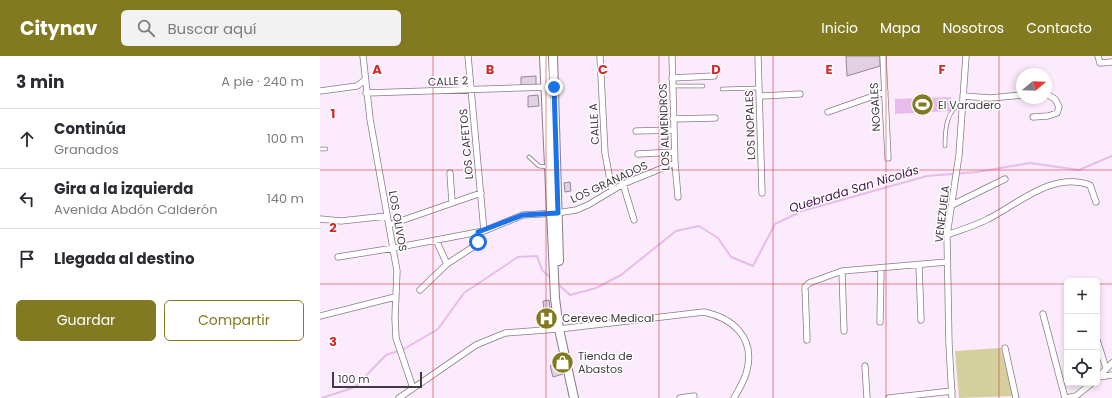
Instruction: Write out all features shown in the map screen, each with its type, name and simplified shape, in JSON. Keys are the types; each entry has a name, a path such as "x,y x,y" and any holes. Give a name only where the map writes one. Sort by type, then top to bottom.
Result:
{"main road":[{"path":"544,56 548,167 554,213"},
{"path":"552,56 554,87 554,213 557,298 574,398"},
{"path":"561,328 579,398"}],"street":[{"name":"LOS OLIVOS","path":"363,56 366,93 397,271 395,297 396,338 413,388"},
{"name":"LOS CAFETOS","path":"468,56 481,192 481,231"},
{"name":"CALLE A","path":"600,56 605,153 612,191"},
{"name":"LOS ALMENDROS","path":"672,56 674,163 678,197"},
{"name":"LOS NOPALES","path":"758,56 762,192"},
{"name":"NOGALES","path":"883,56 888,158"},
{"name":"VENEZUELA","path":"952,398 947,235 959,155 966,56"},
{"path":"1098,56 1100,63 1112,62"},
{"path":"672,78 714,76"},
{"path":"320,84 321,91 357,86 365,80"},
{"name":"CALLE 2","path":"366,93 554,87"},
{"path":"828,112 884,92"},
{"path":"760,96 800,94"},
{"path":"963,96 990,98 1016,96"},
{"path":"1033,118 1057,113 1059,108 1055,99 1052,97"},
{"path":"673,119 715,118"},
{"path":"636,132 674,130"},
{"path":"638,154 674,152"},
{"name":"LOS GRANADOS","path":"338,257 481,231 523,215 554,213 582,207 623,184 674,163"},
{"path":"450,173 452,202"},
{"path":"952,205 1005,179"},
{"path":"947,235 988,219 1025,197 1064,182 1083,182 1090,184 1096,202"},
{"path":"623,184 634,220"},
{"path":"389,225 481,192"},
{"path":"320,219 341,221 387,216"},
{"path":"420,290 447,264 473,247 479,240 481,231"},
{"path":"436,240 447,264"},
{"path":"807,340 806,285 842,270 947,262"},
{"path":"919,265 921,320"},
{"path":"880,322 881,268"},
{"path":"842,270 844,331"},
{"path":"320,316 395,297"},
{"path":"400,398 476,345 494,336 512,332 704,312 724,317 738,329 745,341 749,355 744,380 734,398"},
{"path":"1043,314 1066,398 1080,393 1088,386"},
{"path":"1005,348 1016,398"},
{"path":"1100,349 1106,368"},
{"path":"1100,376 1112,363"},
{"path":"865,366 867,398"},
{"path":"1100,378 1112,375"},
{"path":"889,398 952,391"},
{"path":"680,398 694,396"}],"lane":[{"path":"672,86 704,86"},
{"path":"722,89 759,88"},
{"path":"945,146 948,120 956,107 963,103"},
{"path":"320,149 326,149"},
{"path":"529,157 539,166 548,167"}],"shaded area":[{"name":"El Varadero","path":"951,97 951,111 895,114 895,99"},
{"path":"1001,348 1013,396 959,398 955,351"}],"building":[{"path":"846,56 880,56 880,66 847,76"},
{"path":"536,76 536,85 521,86 521,77"},
{"path":"538,95 539,106 528,107 528,96"},
{"path":"570,182 571,191 565,192 564,183"},
{"name":"Cerevec Medical","path":"549,300 552,323 541,325 540,312 544,311 543,301"},
{"path":"558,363 563,374 553,377 550,366"}],"waterway":[{"name":"Quebrada San Nicolás","path":"557,283 570,295 596,288 621,275 676,231 699,226 718,238 731,257 753,266 775,224 802,211 927,176 977,172 1030,163 1079,170 1112,156"},
{"name":"Quebrada San Nicolás","path":"322,398 355,387 386,355 404,349 438,329 464,293 518,257 537,256 542,270 551,278"}],"place":[{"name":"El Varadero","path":"923,105"},
{"name":"Cerevec Medical","path":"546,318"},
{"name":"Tienda de Abastos","path":"563,362"}],"route":[{"path":"478,242 478,232 484,231 506,220 523,215 558,213 554,87"}]}
